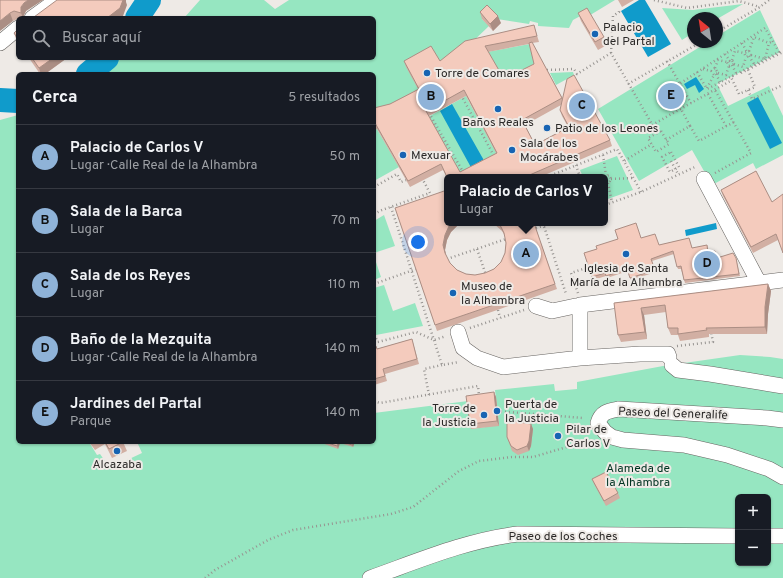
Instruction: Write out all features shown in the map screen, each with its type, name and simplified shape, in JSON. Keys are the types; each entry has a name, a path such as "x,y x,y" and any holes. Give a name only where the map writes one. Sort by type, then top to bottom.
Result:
{"street":[{"path":"34,16 49,2"},
{"path":"0,43 16,30"},
{"path":"704,179 759,283"},
{"path":"536,306 552,311 580,305 783,280"},
{"path":"580,305 580,358"},
{"path":"458,332 463,348 477,358 503,367 580,358 640,354 668,354 670,361 678,370 783,386"},
{"name":"Paseo del Generalife","path":"783,420 619,409 606,411 600,417 598,423 605,432 612,437 623,440 684,445 727,455 770,469 783,477"},
{"name":"Paseo de los Coches","path":"370,578 477,541 504,536 526,534 735,536"},
{"path":"771,536 783,536"}],"path":[{"path":"654,0 687,8 739,2 760,7"},
{"path":"723,29 760,7 769,0"},
{"path":"619,9 619,12 613,16 611,53 657,133"},
{"path":"667,92 765,28 771,42 778,52 726,77 707,89"},
{"path":"753,37 771,42"},
{"path":"732,80 739,94 755,87 745,68 749,56 747,52 753,37"},
{"path":"765,59 771,42"},
{"path":"742,43 754,64"},
{"path":"628,84 691,48"},
{"path":"734,49 747,52"},
{"path":"732,65 730,61 734,49"},
{"path":"652,125 732,80 731,77 745,68 783,52"},
{"path":"547,70 574,69 577,74 611,53"},
{"path":"725,54 736,73"},
{"path":"749,56 765,59"},
{"path":"718,60 730,61"},
{"path":"713,70 718,60"},
{"path":"668,61 691,104"},
{"path":"710,64 720,82"},
{"path":"732,65 745,68"},
{"path":"726,77 732,65"},
{"path":"703,69 713,70 716,74 726,77"},
{"path":"697,72 707,89"},
{"path":"707,89 716,74"},
{"path":"748,90 752,99 783,85"},
{"path":"608,204 641,192 697,166 704,179 751,153 715,90"},
{"path":"455,96 460,93 488,141 498,163"},
{"path":"708,94 726,126"},
{"path":"433,109 428,112 464,174"},
{"path":"681,109 699,141 734,122"},
{"path":"666,140 690,126"},
{"path":"661,131 669,144 656,152 648,138 657,133 661,131"},
{"path":"624,160 652,144"},
{"path":"663,148 667,155"},
{"path":"554,174 617,149 641,192"},
{"path":"671,152 679,166 675,169 670,172 662,157 671,152"},
{"path":"603,155 605,174"},
{"path":"671,161 678,174"},
{"path":"576,165 579,174"},
{"path":"376,186 397,174 402,182 406,180"},
{"path":"608,177 611,179 633,178"},
{"path":"608,182 611,179"},
{"path":"376,213 430,193 423,180"},
{"path":"608,187 612,202"},
{"path":"391,207 442,365"},
{"path":"536,228 540,226"},
{"path":"544,226 567,294"},
{"path":"447,259 506,239"},
{"path":"477,249 487,279"},
{"path":"576,288 571,273 589,267"},
{"path":"376,283 416,269"},
{"path":"376,343 416,332 434,340 536,306"},
{"path":"498,310 500,318"},
{"path":"429,395 424,369 477,358"},
{"path":"376,402 380,403 478,386 480,399"},
{"path":"497,411 583,418"},
{"path":"205,578 215,570 268,540 294,530 391,514 413,507 459,471 479,460 533,457 567,447 594,446 600,439"}],"green space":[{"path":"200,0 264,0 275,9 289,0 615,0 587,17 584,14 573,20 569,28 538,26 538,23 530,21 529,24 497,19 482,19 489,26 421,94 376,114 376,72 105,72 115,60 376,60 376,16 186,16"},
{"path":"743,4 723,16 723,12 687,12 687,37 682,40 662,8 693,10"},
{"path":"760,10 780,52 717,84 728,106 769,86 783,116 783,155 756,169 753,163 712,185 692,150 639,181 598,109 698,48 723,48 723,32"},
{"path":"530,44 537,75 508,89 487,52"},
{"path":"573,72 574,75 556,85 550,73"},
{"path":"466,96 499,158 469,174 461,174 428,117"},
{"name":"Alameda de la Alhambra","path":"16,116 16,444 90,444 97,455 100,454 110,468 142,453 138,444 376,444 376,413 468,401 472,429 499,425 495,390 554,384 555,391 577,389 577,382 663,366 740,355 783,359 783,578 0,578 0,120"},
{"path":"376,129 399,167 376,180"},
{"path":"617,156 633,190 608,199 608,174 582,174 580,170"},
{"path":"384,215 395,246 376,252 376,220"},
{"path":"376,262 381,277 376,279"},
{"path":"384,285 393,311 415,303 423,326 376,335 376,287"}],"water":[{"path":"639,0 645,0 671,44 648,57 621,11"},
{"path":"696,77 704,89 699,93 695,85 687,89 684,84"},
{"path":"680,86 683,91 675,96 681,105 676,108 668,94"},
{"path":"758,97 782,143 770,149 747,103"},
{"path":"452,104 486,164 473,171 440,111"},
{"path":"716,223 717,229 686,236 685,230"}],"building":[{"path":"0,0 28,0 21,7 21,13 14,11 0,21"},
{"path":"57,0 123,0 120,8 110,16 35,16"},
{"path":"487,5 498,16 490,24 480,12"},
{"path":"587,8 604,37 595,42 578,13"},
{"path":"534,25 537,36 485,46 504,79 534,64 529,43 532,42 562,98 522,120 535,145 569,127 560,110 567,79 574,75 610,140 532,174 446,174 441,164 408,181 376,125 376,108 390,104 419,89 404,61 431,46 440,61 465,41","holes":["464,90 497,153 460,172 426,111"]},
{"path":"33,60 50,60 39,68"},
{"path":"756,171 772,202 783,194 783,253 776,234 751,247 721,190"},
{"path":"444,191 444,226 449,226 443,245 445,253 450,263 457,270 466,274 475,275 485,273 494,269 501,262 505,253 506,243 500,226 535,226 555,284 435,325 395,208"},
{"path":"636,223 641,238 655,234 659,245 689,238 692,248 707,245 708,253 715,251 717,258 733,253 736,258 739,274 684,280 681,266 677,267 673,251 651,259 655,270 630,278 627,269 606,276 605,273 592,277 584,253 597,249 596,246 618,239 615,230"},
{"path":"768,284 765,307 765,327 706,328 707,330 678,334 678,328 668,328 665,305 641,308 645,332 618,335 614,303"},
{"path":"412,339 417,359 383,369 385,376 376,378 376,346 377,349"},
{"name":"Torre de la Justicia","path":"494,392 497,421 470,424 466,396"},
{"path":"507,420 531,424 527,446 517,450 511,446 507,437"},
{"path":"106,444 119,444 109,449"},
{"path":"606,472 618,493 604,501 592,479"}],"waterway":[{"path":"138,16 149,0"},
{"path":"90,72 105,60"},
{"path":"0,100 16,101"}],"place":[{"name":"Palacio del Partal","path":"595,34"},
{"name":"Torre de Comares","path":"427,73"},
{"name":"Jardines del Partal","path":"671,96"},
{"name":"Sala de la Barca","path":"431,97"},
{"name":"Sala de los Reyes","path":"582,106"},
{"name":"Baños Reales","path":"498,109"},
{"name":"Patio de los Leones","path":"547,128"},
{"name":"Sala de los Mocárabes","path":"512,150"},
{"name":"Mexuar","path":"403,155"},
{"name":"Palacio de Carlos V","path":"526,254"},
{"name":"Iglesia de Santa María de la Alhambra","path":"626,254"},
{"name":"Baño de la Mezquita","path":"707,264"},
{"name":"Museo de la Alhambra","path":"453,293"},
{"name":"Puerta de la Justicia","path":"497,411"},
{"name":"Torre de la Justicia","path":"484,415"},
{"name":"Pilar de Carlos V","path":"558,436"},
{"name":"Alcazaba","path":"117,451"}]}
